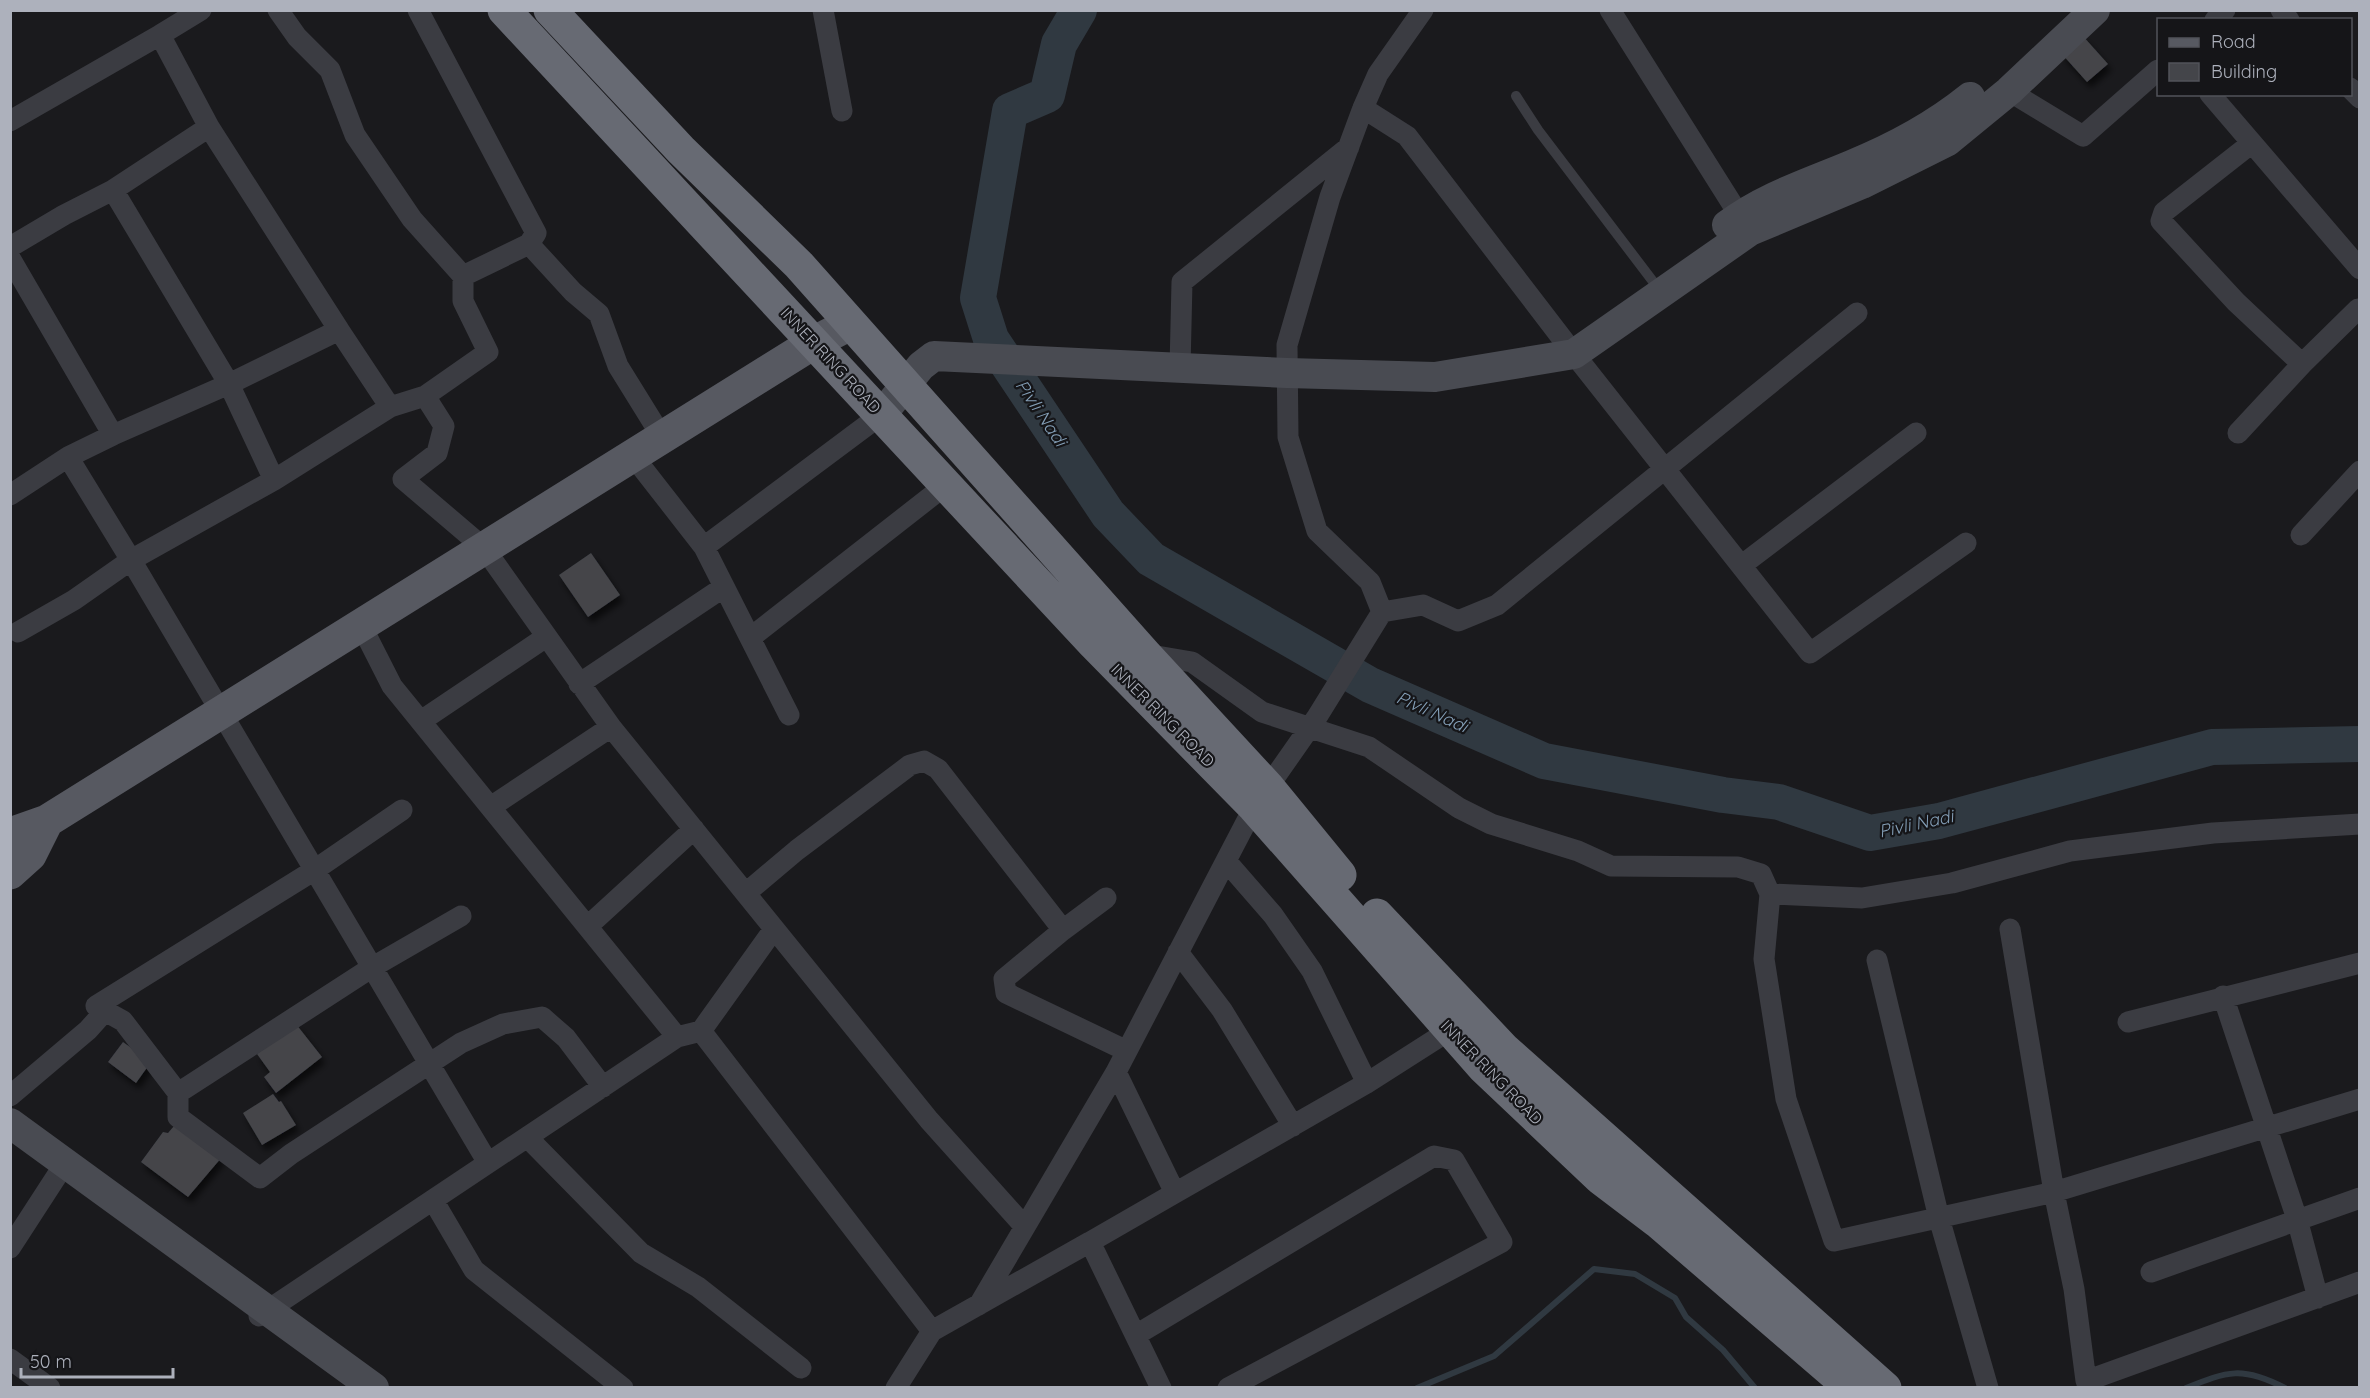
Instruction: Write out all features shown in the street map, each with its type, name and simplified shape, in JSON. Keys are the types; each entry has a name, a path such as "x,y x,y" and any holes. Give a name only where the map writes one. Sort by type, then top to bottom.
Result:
{"highway":[{"name":"INNER RING ROAD","path":"504,10 882,414 1094,645 1261,797"},
{"name":"INNER RING ROAD","path":"550,10 681,150 799,265 1145,654 1261,797 1461,1023 1484,1068 1600,1178 1658,1222 1851,1388"},
{"name":"INNER RING ROAD","path":"1461,1023 1504,1049 1886,1388"}],"main road":[{"path":"12,831 47,820 815,342 850,324"},
{"path":"10,873 30,855 47,820"}],"street":[{"path":"10,121 201,10"},
{"path":"13,630 74,600 131,560 274,480 390,407 424,396 488,352 463,301 463,276 412,219 355,135 330,70 297,37 278,10"},
{"path":"418,10 536,232 529,244 463,276"},
{"path":"823,10 842,111"},
{"path":"1382,612 1370,582 1317,531 1288,437 1287,345 1330,196 1363,108 1378,74 1423,10"},
{"path":"1610,10 1745,223"},
{"path":"704,548 882,414 921,366 934,356 1287,373 1435,377 1574,354 1745,223 1777,194 1853,164 1941,121 1998,73 2065,10"},
{"path":"1745,223 1862,184 1948,141 2009,91 2095,10"},
{"path":"160,35 209,128 390,407"},
{"path":"2009,91 2084,136 2157,71"},
{"path":"2212,96 2360,269"},
{"path":"1363,108 1407,136 1574,354 1666,467 1810,653 1966,543"},
{"path":"10,247 64,215 113,190 209,128"},
{"path":"2252,143 2164,212 2161,221 2236,302 2302,364"},
{"path":"1180,368 1182,282 1350,147"},
{"path":"113,190 229,384 274,480"},
{"path":"529,244 573,292 598,314 618,366 662,437"},
{"path":"10,258 113,435"},
{"path":"2238,433 2302,364 2359,309"},
{"path":"979,1305 1116,1072 1261,797 1313,722 1382,612 1423,605 1458,621 1497,604 1857,313"},
{"path":"10,495 68,457 229,384 339,330"},
{"path":"424,396 444,426 437,453 403,479 484,548 611,726 929,1120 1025,1227"},
{"path":"1742,565 1916,433"},
{"path":"633,456 704,548 789,715"},
{"path":"68,457 222,711 371,969 488,1163"},
{"path":"2301,535 2360,471"},
{"path":"750,638 947,484"},
{"path":"579,684 724,587"},
{"path":"361,625 392,686 492,806 677,1037"},
{"path":"421,721 546,637"},
{"path":"1145,654 1192,662 1262,712 1313,722 1370,747 1460,808 1491,824 1578,851 1611,866 1738,867 1761,874 1770,894 1764,959 1786,1099 1834,1241 2054,1192 2360,1099"},
{"path":"492,806 611,726"},
{"path":"746,893 797,850 910,765 924,761 938,769 1063,930"},
{"path":"402,810 314,871 96,1006 123,1021 178,1094 178,1117 260,1178 291,1154 461,1043 503,1024 542,1017 566,1038 603,1087"},
{"path":"1770,894 1862,898 1952,883 2070,851 2213,833 2360,824"},
{"path":"588,926 694,829"},
{"path":"1226,861 1273,915 1312,971 1366,1083"},
{"path":"1106,898 1004,979 1006,993 1127,1051"},
{"path":"178,1094 371,969 461,916"},
{"path":"262,1314 677,1037 702,1031 774,929"},
{"path":"2010,929 2054,1192 2074,1289 2081,1386 2360,1282"},
{"path":"1178,952 1221,1010 1293,1126"},
{"path":"1877,960 1939,1218 1988,1388"},
{"path":"2128,1022 2360,963"},
{"path":"2223,996 2297,1219 2318,1298"},
{"path":"10,1096 88,1030 105,1011"},
{"path":"896,1388 932,1331 1293,1126 1461,1023"},
{"path":"702,1031 932,1331"},
{"path":"1116,1072 1175,1193"},
{"path":"10,1123 262,1314 348,1388"},
{"path":"527,1137 641,1253 698,1287 801,1368"},
{"path":"10,1139 262,1314 374,1388"},
{"path":"1136,1335 1434,1156 1454,1160 1502,1242 1228,1388"},
{"path":"10,1248 58,1174"},
{"path":"2151,1272 2360,1198"},
{"path":"433,1200 474,1270 623,1388"},
{"path":"1090,1242 1161,1388"},
{"path":"10,1359 45,1386"}],"lane":[{"path":"1516,96 1538,130 1658,288"}],"building":[{"path":"2082,35 2108,64 2087,82 2061,53"},
{"path":"591,553 620,595 588,617 559,575"},
{"path":"296,1024 322,1057 276,1093 264,1077 270,1072 257,1054"},
{"path":"123,1042 151,1062 136,1083 108,1062"},
{"path":"273,1094 279,1102 281,1101 296,1125 262,1145 243,1113"},
{"path":"174,1126 222,1157 188,1197 141,1162 163,1132 168,1133"}],"waterway":[{"name":"Pivli Nadi","path":"1079,10 1059,44 1047,95 1010,111 978,298 991,339 1108,514 1151,559 1370,685 1544,761 1723,795 1779,802 1870,833 1939,821 2212,747 2360,744"},
{"path":"1417,1388 1494,1356 1594,1269 1635,1274 1675,1298 1686,1317 1723,1350 1755,1388"},
{"path":"2186,1388 2235,1373 2257,1376 2285,1388"}]}
